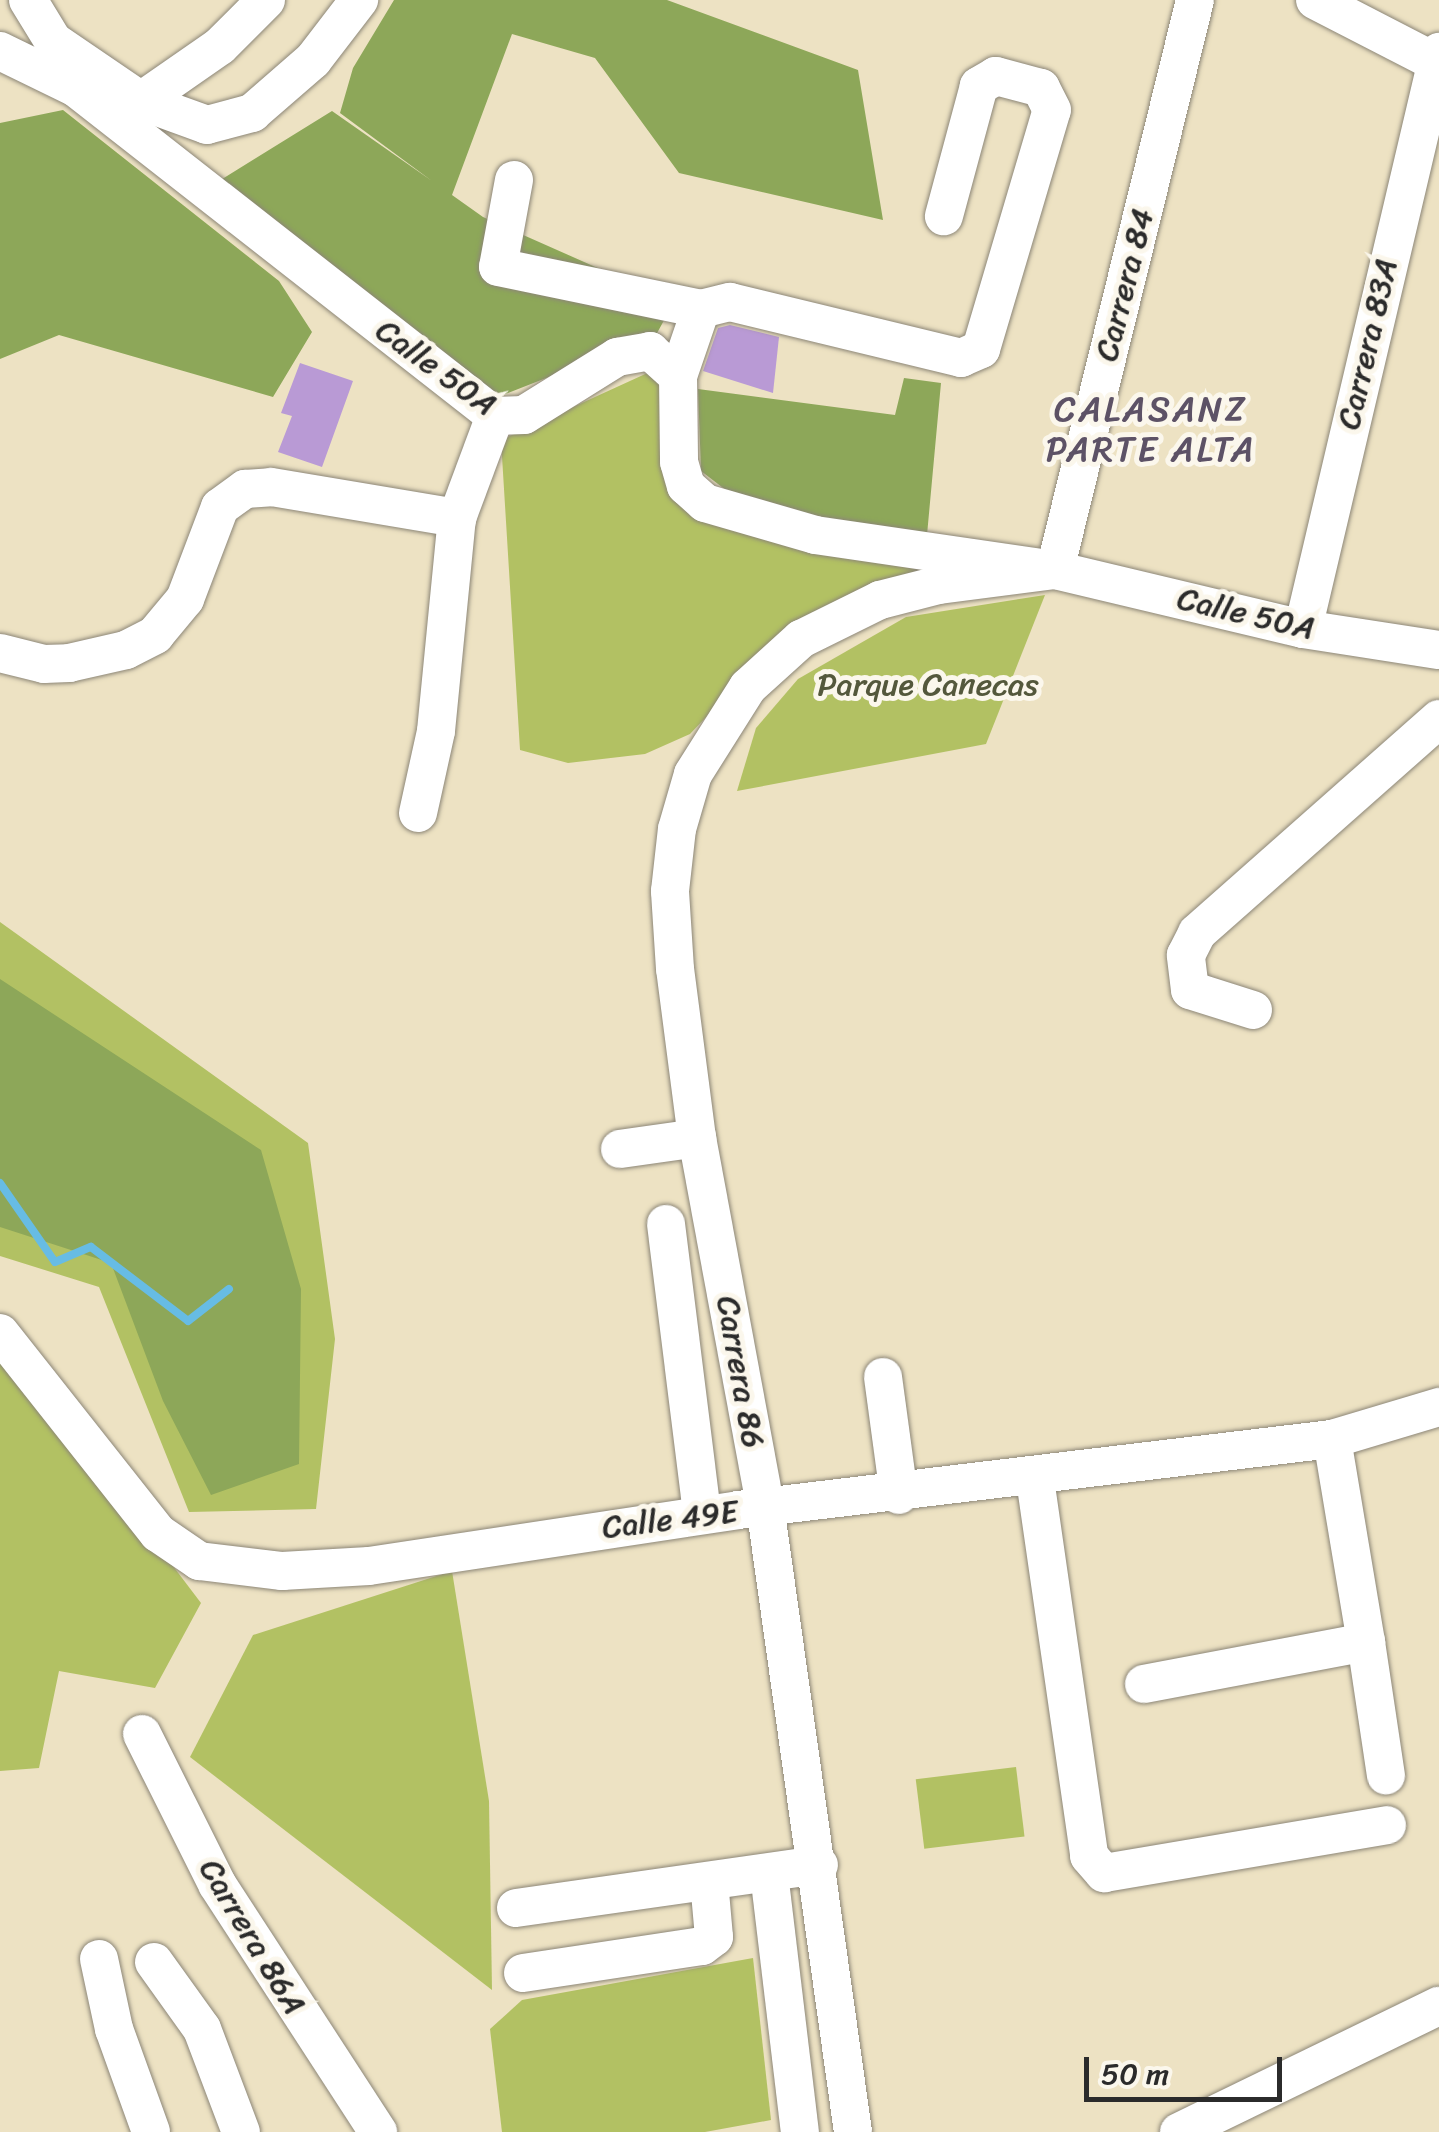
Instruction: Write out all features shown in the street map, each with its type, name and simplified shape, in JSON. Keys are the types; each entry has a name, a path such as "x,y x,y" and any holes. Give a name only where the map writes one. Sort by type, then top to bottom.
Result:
{"street":[{"path":"28,0 54,42 141,101 207,126 252,114 312,60 359,0"},
{"path":"141,101 220,46 266,0"},
{"name":"Carrera 84","path":"1055,570 1196,0"},
{"path":"1324,2 1437,58"},
{"name":"Calle 50A","path":"0,51 76,88 495,416 534,411 632,352 662,357 678,376 681,474 705,502 815,535 1055,570 1304,629 1439,650"},
{"name":"Carrera 83A","path":"1304,629 1437,58"},
{"path":"514,180 498,267 701,309 730,302 972,355 987,339 1052,110 1040,88 996,76 979,86 944,216"},
{"path":"678,376 701,309"},
{"path":"418,813 436,731 457,518 495,416"},
{"path":"0,653 44,664 70,662 155,635 185,600 220,507 245,489 271,487 457,518"},
{"name":"Calle 50A","path":"748,687 801,639 880,600 1055,570"},
{"name":"Carrera 86","path":"748,687 693,774 676,828 672,930 697,1138 747,1410 819,1865 853,2132"},
{"path":"1253,1010 1190,990 1186,955 1197,933 1421,756 1439,719"},
{"path":"620,1149 697,1138"},
{"path":"666,1224 702,1515"},
{"path":"677,1315 728,1307"},
{"name":"Calle 49E","path":"0,1334 158,1533 199,1560 224,1567 369,1566 702,1515 1035,1479 1332,1438 1439,1407"},
{"path":"883,1377 899,1495"},
{"path":"690,1418 747,1410"},
{"path":"1332,1438 1386,1776"},
{"path":"1035,1479 1089,1856 1104,1873 1387,1825"},
{"path":"1144,1684 1366,1642"},
{"name":"Carrera 86A","path":"142,1734 217,1884 378,2132"},
{"path":"516,1908 819,1865"},
{"path":"769,1873 800,2132"},
{"path":"524,1973 702,1946 714,1937 709,1881"},
{"path":"99,1959 114,2029 151,2132"},
{"path":"154,1962 202,2028 241,2132"},
{"path":"1179,2132 1439,2006"}],"green space":[{"path":"394,0 667,0 858,70 883,220 679,173 595,58 512,34 452,195 483,217 674,302 656,335 495,398 219,181 332,111 432,181 340,113 353,68"},
{"path":"63,110 279,281 312,332 273,397 59,335 0,359 0,123"},
{"path":"654,370 666,400 682,500 937,566 782,637 690,734 645,754 568,763 520,750 501,440"},
{"path":"904,378 941,383 927,535 748,507 701,471 698,389 895,415"},
{"name":"Parque Canecas","path":"1045,595 986,744 737,791 756,728 798,679 906,617"},
{"path":"0,922 308,1143 335,1339 316,1509 189,1512 99,1287 0,1256"},
{"path":"0,979 261,1150 301,1289 299,1464 211,1495 163,1401 111,1263 0,1227"},
{"path":"0,1338 201,1603 155,1688 59,1671 39,1768 0,1771"},
{"path":"452,1571 489,1801 492,1990 190,1757 253,1635"},
{"path":"1016,1767 1025,1836 924,1849 916,1779"},
{"path":"753,1958 771,2120 705,2132 502,2132 490,2029 522,2000"}],"building":[{"path":"730,325 779,337 773,393 703,371 718,328"},
{"path":"300,363 353,381 322,467 278,452 292,416 281,413"}],"waterway":[{"path":"0,1183 55,1262 91,1247 188,1321 229,1289"}],"district":[{"name":"CALASANZ PARTE ALTA","path":"1151,429"}]}
